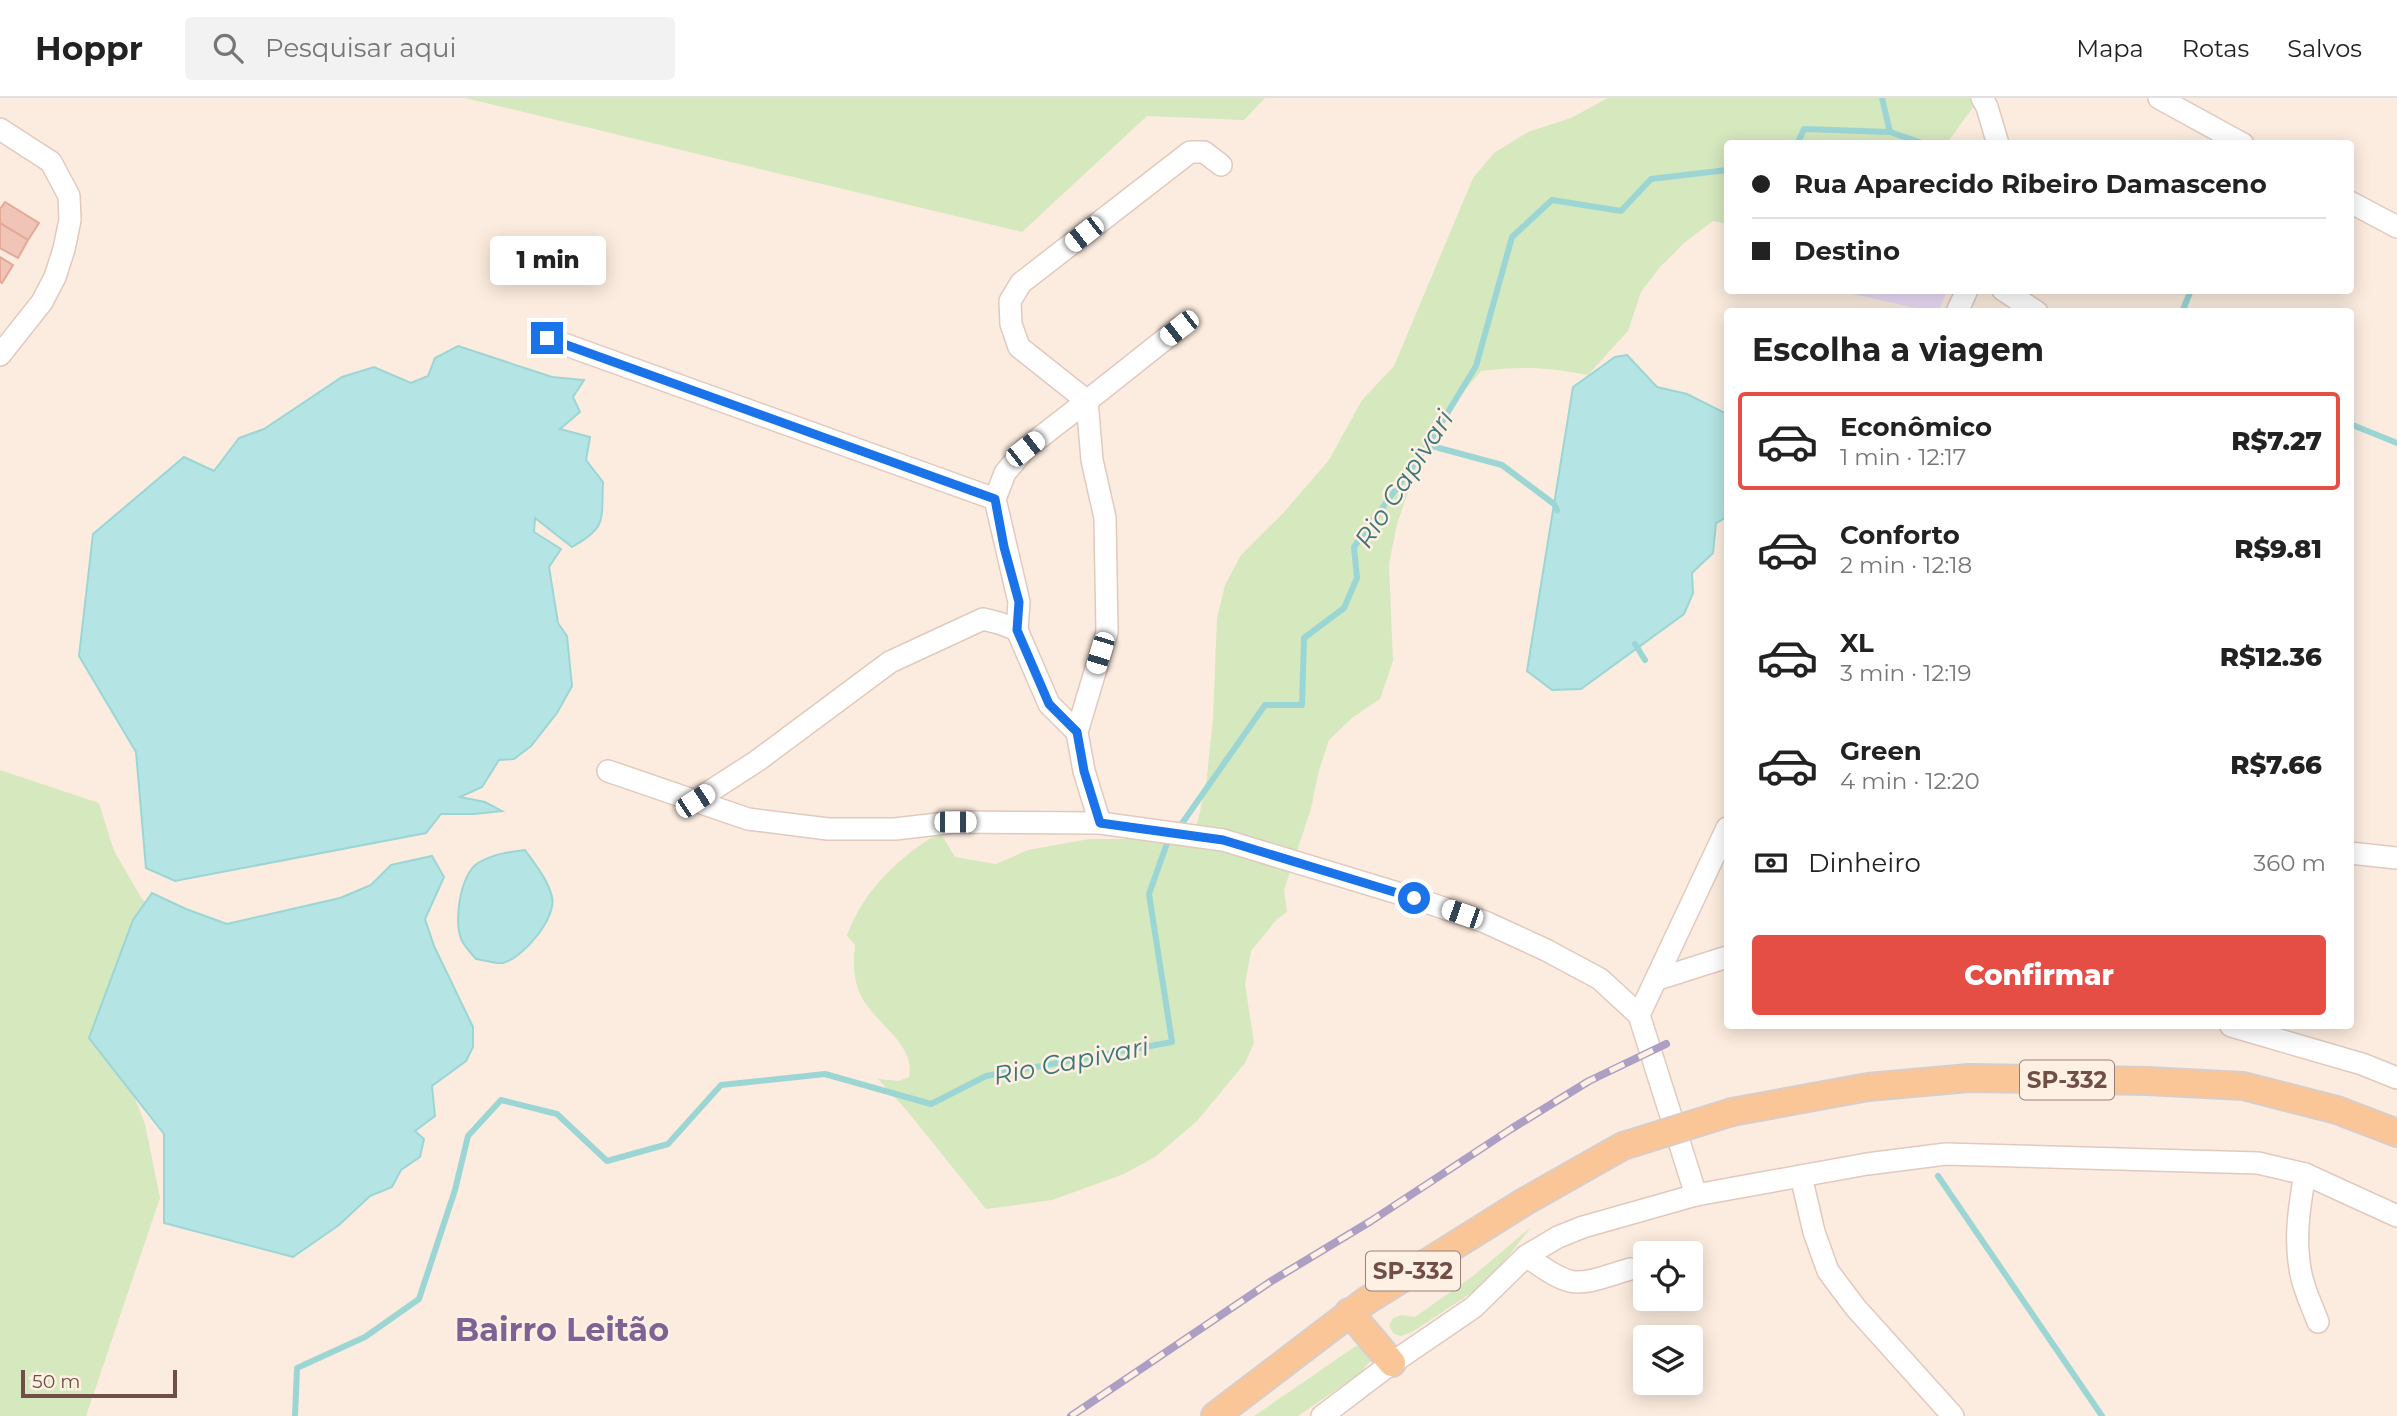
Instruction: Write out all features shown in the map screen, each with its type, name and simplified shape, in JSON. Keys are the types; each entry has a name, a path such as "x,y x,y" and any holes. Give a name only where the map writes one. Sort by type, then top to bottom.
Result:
{"main road":[{"name":"SP-332","path":"1215,1416 1349,1312 1524,1202 1623,1146 1732,1112 1868,1087 1983,1078 2147,1081 2244,1086 2337,1110 2397,1133"},
{"path":"1349,1312 1392,1363"}],"street":[{"path":"1982,98 1997,140"},
{"path":"2159,98 2237,140"},
{"path":"0,129 51,162 69,196 70,220 61,258 42,302 0,355"},
{"path":"1100,823 1084,771 1077,732 1107,632 1105,518 1092,460 1087,401 1019,347 1011,324 1010,301 1020,283 1189,152 1203,152 1221,165"},
{"path":"2354,204 2397,227"},
{"path":"2009,294 2030,308"},
{"path":"1077,732 1049,704 1017,630 1019,602 1004,547 995,499 1005,473 1025,449 1179,328"},
{"path":"547,338 995,499"},
{"path":"695,801 757,761 890,662 983,620 1017,630"},
{"path":"608,771 748,819 828,829 895,828 955,822 1100,823 1223,840 1485,922 1600,979 1642,1021 1696,1195"},
{"path":"1642,1021 1658,979 1724,835"},
{"path":"2354,853 2397,858"},
{"path":"1658,979 1724,958"},
{"path":"2241,1029 2362,1064 2397,1078"},
{"path":"2367,1121 2397,1127"},
{"path":"1326,1415 1392,1363 1474,1307 1526,1256 1558,1237 1583,1227 1696,1195 1946,1154 2258,1163 2305,1174 2397,1216"},
{"path":"2305,1174 2298,1213 2297,1240 2301,1276 2318,1322"},
{"path":"1801,1176 1814,1232 1828,1271 1855,1307 1953,1416"},
{"path":"1526,1256 1566,1282 1582,1284 1630,1269"}],"shaded area":[{"path":"1852,294 1946,294 1940,308 1916,308"}],"green space":[{"path":"465,98 1265,98 1244,120 1147,116 1022,232"},
{"path":"1608,98 1970,98 1974,106 1949,140 1724,140 1724,223 1713,221 1684,243 1660,267 1641,292 1628,331 1588,375 1534,368 1481,371 1436,425 1420,457 1397,524 1389,564 1393,661 1380,699 1353,717 1329,740 1311,809 1284,890 1287,912 1277,919 1251,951 1245,984 1254,1043 1245,1063 1197,1121 1155,1157 1124,1174 1052,1200 986,1209 878,1079 899,1081 909,1077 909,1065 900,1043 860,994 854,970 855,945 847,936 854,919 884,876 940,832 955,857 996,864 1028,850 1089,839 1181,839 1196,828 1206,786 1213,718 1217,618 1225,585 1241,555 1285,511 1329,460 1362,400 1394,366 1473,178 1494,153 1528,132 1571,118"},
{"path":"0,770 99,803 114,851 142,899 169,920 127,1078 145,1124 160,1198 86,1416 0,1416"},
{"path":"1531,1227 1488,1282 1412,1332 1401,1336 1394,1334 1389,1326 1393,1318 1401,1315 1415,1317 1473,1276"},
{"path":"1356,1346 1368,1347 1373,1358 1359,1374 1298,1416 1254,1416"}],"water":[{"path":"458,346 552,377 584,380 573,397 580,412 560,429 590,437 586,460 603,482 602,514 597,528 572,547 535,518 534,532 561,549 549,567 558,623 567,636 572,686 557,713 531,746 514,759 499,760 482,787 460,797 485,802 502,811 441,814 426,833 175,881 146,868 136,752 79,656 93,534 184,457 214,471 239,438 264,429 342,377 374,367 411,383 428,376 435,358"},
{"path":"1627,355 1657,387 1687,394 1724,412 1724,519 1716,523 1713,553 1692,573 1693,593 1684,614 1581,689 1552,690 1527,671 1573,387 1615,357"},
{"path":"525,850 541,872 550,891 552,906 549,915 537,936 511,960 500,963 476,959 466,948 459,933 458,912 467,878 472,869 484,860"},
{"path":"432,856 444,877 425,919 434,946 473,1027 473,1047 466,1061 432,1086 435,1116 415,1131 424,1139 420,1157 401,1170 392,1187 370,1196 339,1225 293,1257 164,1223 164,1134 89,1038 133,920 152,893 227,924 340,898 371,885 391,865"}],"building":[{"path":"5,202 39,223 28,240 0,223 0,209"},
{"path":"0,223 28,240 18,258 0,248"},
{"path":"0,257 13,265 2,283 0,282"}],"waterway":[{"name":"Rio Capivari","path":"1799,140 1804,129 1890,132 1882,98"},
{"path":"1890,132 1913,140"},
{"name":"Rio Capivari","path":"1178,829 1265,705 1302,705 1304,638 1344,608 1357,578 1354,547 1428,445 1476,366 1512,237 1552,200 1621,211 1651,179 1724,170"},
{"path":"2184,308 2189,294"},
{"path":"2354,426 2397,443"},
{"path":"1428,445 1502,465 1554,504 1557,510"},
{"path":"1635,644 1645,660"},
{"name":"Rio Capivari","path":"295,1416 297,1368 365,1337 419,1299 455,1190 468,1136 501,1100 557,1114 607,1161 668,1144 721,1085 825,1074 931,1104 986,1076 1172,1042 1149,894 1171,838"},
{"path":"1938,1176 2102,1416"}],"railway":[{"path":"1071,1416 1270,1282 1371,1221 1511,1129 1589,1081 1666,1044"}],"district":[{"name":"Bairro Leitão","path":"562,1329"}],"route":[{"path":"547,338 995,499 1004,547 1019,602 1017,630 1049,704 1077,732 1084,771 1100,823 1223,840 1414,898"}]}
